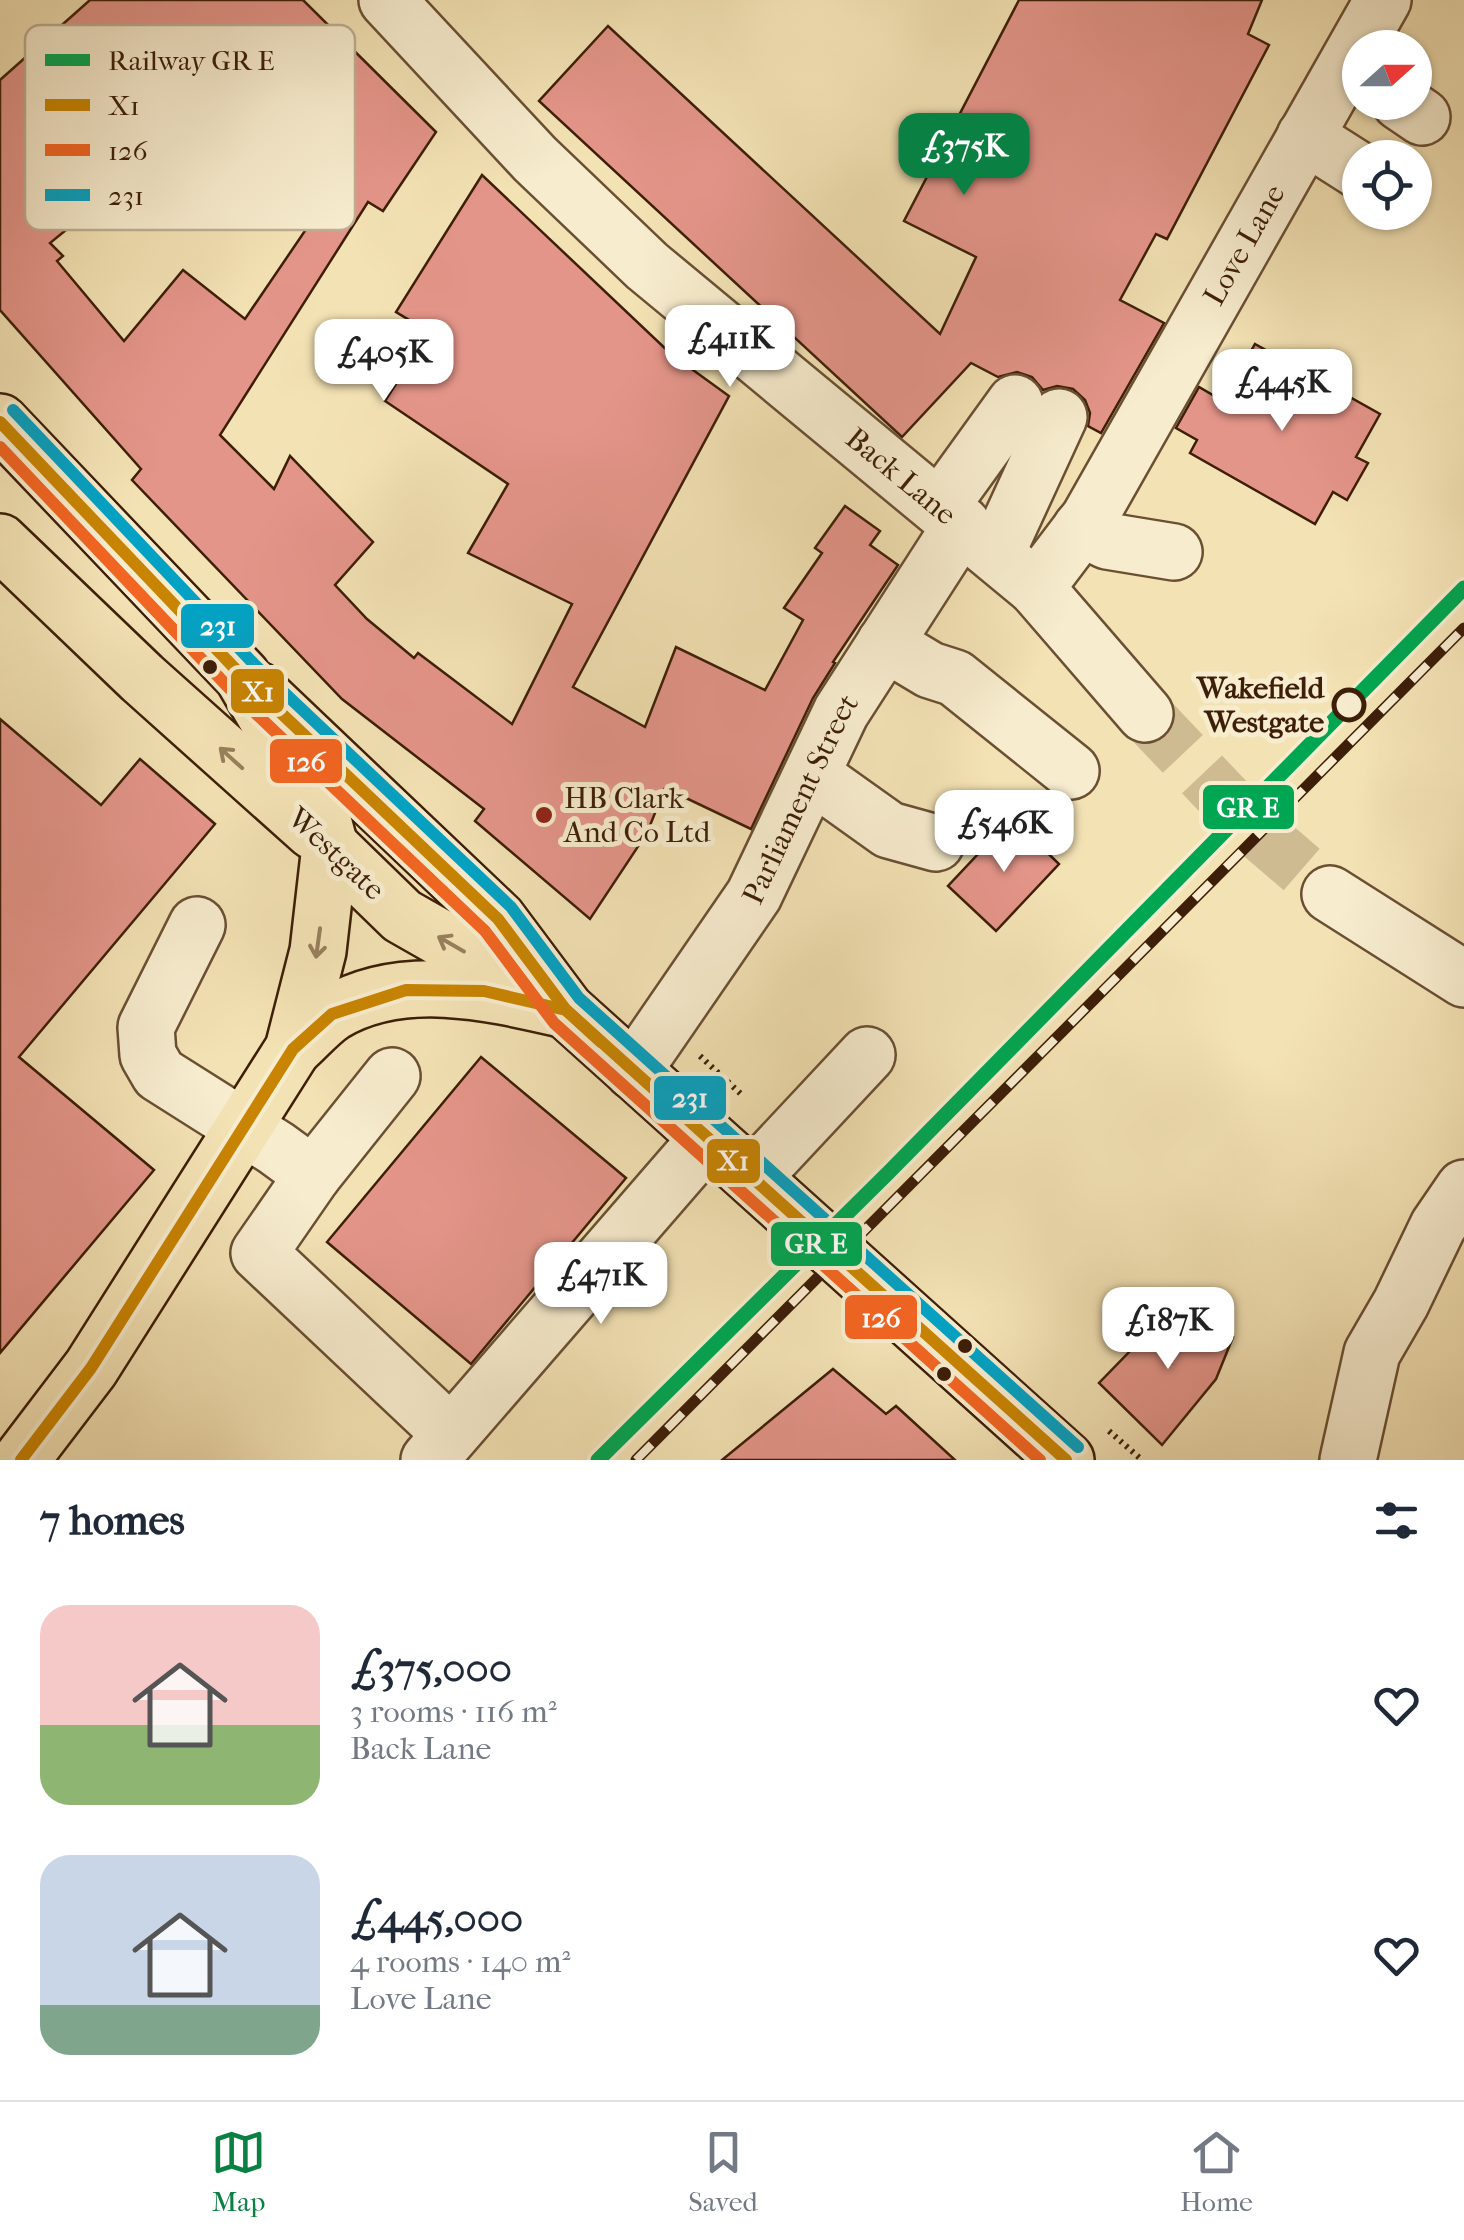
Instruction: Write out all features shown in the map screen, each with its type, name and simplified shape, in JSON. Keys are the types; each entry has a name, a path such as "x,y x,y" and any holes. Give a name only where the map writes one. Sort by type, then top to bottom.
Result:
{"main road":[{"name":"Westgate","path":"0,422 242,676 498,918 566,1010 1066,1460"},
{"name":"Westgate","path":"0,542 402,916 566,1010"},
{"path":"242,676 312,794 330,846 318,951 293,1050"},
{"path":"21,1460 91,1368 293,1050 332,1014 406,990 484,992 566,1010"}],"street":[{"name":"Back Lane","path":"387,0 535,159 647,266 984,543 1145,714"},
{"name":"Love Lane","path":"1370,30 1383,0"},
{"name":"Love Lane","path":"984,543 1081,528 1306,136 1342,86"},
{"path":"1306,136 1342,159"},
{"path":"984,543 1037,410 984,543"},
{"path":"1081,528 1107,541 1174,552"},
{"name":"Parliament Street","path":"633,1071 754,895 841,712 885,643 984,543"},
{"path":"885,643 930,670 956,678 1071,771"},
{"path":"812,775 888,830 936,843"},
{"path":"1330,894 1464,979"},
{"path":"196,925 146,1027 148,1055 159,1074 313,1175"},
{"path":"753,1178 866,1055"},
{"path":"392,1076 313,1175 259,1254 440,1447 708,1138"},
{"path":"1348,1460 1372,1352 1438,1226 1464,1188"}],"building":[{"path":"90,0 303,0 328,25 62,25"},
{"path":"1019,0 1262,0 1248,34 1269,45 1167,239 1156,234 1120,300 1164,323 1101,433 1088,426 1090,413 1085,400 1073,389 1057,386 1043,390 1032,377 1017,372 998,377 971,363 902,437 539,101 608,26 940,334 976,257 904,221"},
{"path":"355,52 436,132 383,211 368,202 355,222"},
{"path":"25,58 25,230 66,230 50,243 63,256 57,261 124,341 183,270 245,319 306,230 350,230 220,435 274,489 290,456 373,542 335,585 367,619 414,658 418,653 512,724 572,604 468,553 508,484 385,401 429,332 396,312 482,175 671,354 729,396 573,687 645,727 676,647 765,690 803,620 784,608 822,553 815,548 845,506 880,531 870,545 898,565 833,662 751,829 665,788 647,833 590,919 475,821 484,809 342,699 132,480 141,469 0,310 0,80"},
{"path":"1255,344 1380,414 1356,457 1368,463 1347,500 1333,492 1315,524 1190,453 1197,440 1176,428 1199,387 1223,401"},
{"path":"0,719 101,805 140,759 215,824 19,1057 154,1170 0,1353"},
{"path":"1012,818 1059,864 996,931 948,886"},
{"path":"481,1057 626,1178 471,1364 327,1242"},
{"path":"1174,1306 1233,1337 1216,1379 1162,1445 1099,1383"},
{"path":"833,1369 886,1414 896,1406 955,1460 722,1460"}],"tunnel":[{"path":"1145,714 1250,825 1330,894"}],"railway":[{"path":"636,1460 1464,628"}],"transit line":[{"name":"231","path":"13,410 254,664 511,907 579,998 1078,1447"},
{"name":"X1","path":"0,422 242,676 498,919 566,1010 1066,1460"},
{"name":"126","path":"0,447 230,689 485,931 554,1023 1040,1460"},
{"path":"598,1460 889,1172 1464,588"},
{"name":"X1","path":"21,1460 91,1368 293,1049 332,1014 406,990 484,991 566,1010 601,1042"}],"place":[{"name":"Wakefield Westgate","path":"1349,705"},
{"name":"HB Clark And Co Ltd","path":"544,815"}]}
